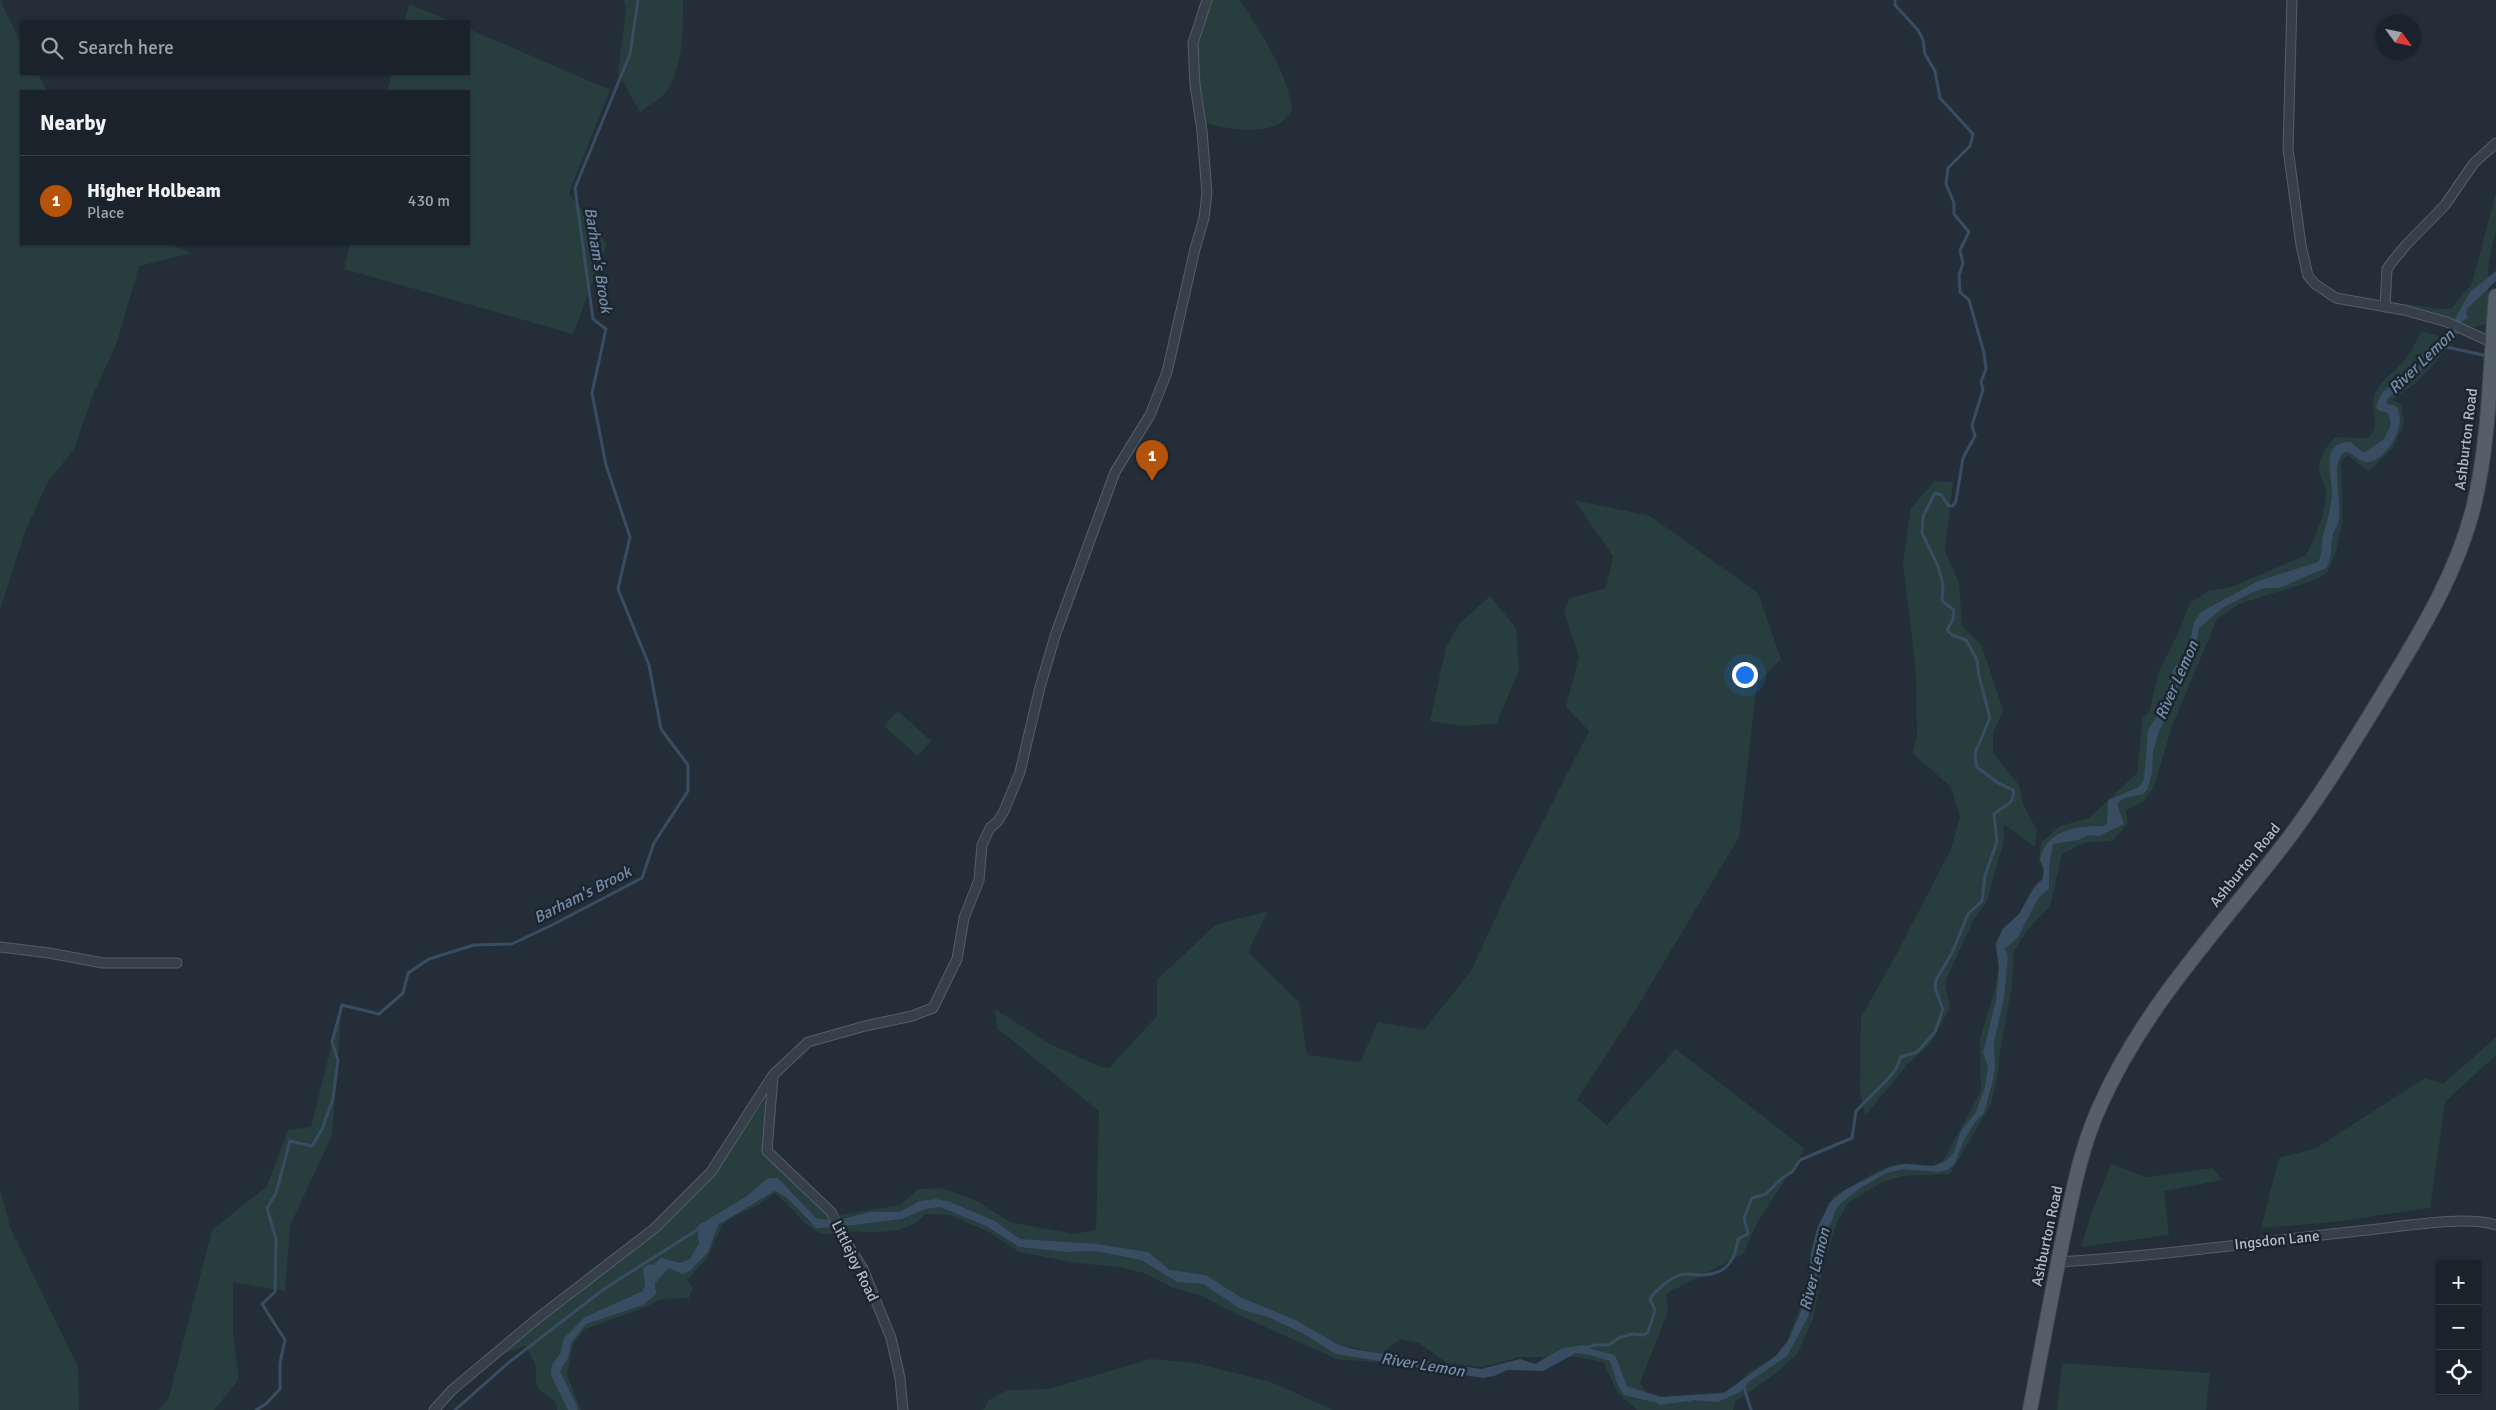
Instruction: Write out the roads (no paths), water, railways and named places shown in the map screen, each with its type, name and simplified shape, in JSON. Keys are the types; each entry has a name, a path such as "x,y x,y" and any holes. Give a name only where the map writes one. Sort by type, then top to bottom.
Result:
{"main road":[{"name":"Ashburton Road","path":"2030,1410 2058,1262 2081,1160 2098,1109 2127,1052 2189,960 2290,836 2346,757 2424,625 2446,581 2465,536 2474,506 2482,466 2493,383 2492,343 2496,296"}],"street":[{"path":"434,1410 452,1390 538,1318 655,1228 711,1172 773,1075 808,1042 865,1026 912,1016 932,1008 957,959 964,918 979,880 982,845 990,828 998,821 1004,811 1020,772 1040,687 1056,633 1114,472 1150,415 1167,372 1195,249 1204,218 1207,193 1202,131 1195,85 1193,43 1207,0"},
{"path":"2292,0 2288,148 2301,245 2308,276 2315,284 2336,298 2385,307 2447,322 2467,333 2492,343"},
{"path":"2385,307 2387,269 2445,206 2474,163 2496,143"},
{"path":"0,947 49,953 103,963 177,963"},
{"name":"Littlejoy Road","path":"773,1075 767,1150 831,1212 862,1269 891,1338 900,1378 904,1410"},
{"name":"Ingsdon Lane","path":"2058,1262 2128,1258 2198,1248 2446,1222 2496,1225"}],"water":[{"name":"River Lemon","path":"2496,271 2496,281 2467,309 2468,318 2462,321 2454,341 2432,356 2415,378 2388,398 2387,404 2396,406 2400,422 2394,440 2388,449 2375,460 2368,462 2361,461 2347,452 2344,452 2340,457 2337,474 2340,512 2326,568 2279,588 2265,588 2253,592 2224,607 2199,628 2194,656 2181,677 2170,710 2159,731 2153,751 2152,774 2147,790 2143,794 2124,798 2117,804 2124,824 2099,836 2088,835 2078,840 2053,844 2049,867 2049,889 2039,897 2018,937 2005,949 2008,957 2004,998 1994,1042 1995,1067 1993,1080 1984,1113 1975,1122 1964,1140 1954,1165 1947,1170 1938,1172 1903,1169 1887,1173 1860,1188 1840,1204 1834,1213 1832,1222 1824,1231 1813,1303 1807,1319 1787,1356 1750,1381 1740,1392 1718,1402 1692,1400 1690,1403 1688,1401 1659,1405 1658,1403 1624,1395 1618,1386 1610,1361 1576,1353 1543,1371 1507,1370 1494,1376 1483,1378 1336,1354 1302,1333 1268,1317 1242,1310 1203,1284 1177,1282 1141,1260 1095,1251 1066,1252 1019,1247 986,1226 940,1207 925,1209 902,1219 839,1227 838,1220 870,1212 900,1212 919,1201 936,1199 948,1201 995,1221 1020,1239 1097,1244 1148,1252 1170,1270 1206,1275 1242,1298 1296,1320 1337,1344 1353,1349 1481,1369 1520,1359 1535,1364 1563,1348 1583,1345 1615,1355 1627,1386 1660,1397 1724,1393 1777,1355 1788,1341 1800,1314 1809,1284 1811,1254 1817,1229 1830,1202 1845,1190 1890,1167 1905,1164 1934,1166 1946,1161 1954,1152 1961,1131 1976,1112 1985,1087 1988,1066 1983,1053 1996,1000 1999,969 1996,944 2003,929 2019,914 2034,888 2043,879 2044,869 2040,859 2044,849 2056,835 2065,831 2084,827 2104,826 2107,823 2108,800 2139,787 2144,779 2148,730 2163,706 2173,669 2188,652 2194,622 2201,612 2258,581 2318,562 2321,555 2332,494 2330,462 2334,448 2351,442 2362,452 2365,452 2384,439 2391,425 2388,413 2378,410 2376,406 2382,393 2406,374 2426,350 2445,337 2470,292"},
{"path":"768,1178 778,1178 816,1218 836,1221 838,1227 816,1228 787,1198 775,1191 718,1225 708,1252 690,1271 682,1274 669,1268 655,1283 656,1294 643,1305 586,1324 571,1343 568,1358 560,1371 577,1406 577,1410 568,1410 551,1375 552,1365 560,1354 564,1338 585,1317 643,1291 645,1284 643,1268 650,1264 653,1265 661,1258 681,1263 690,1259 699,1243 697,1226 747,1196"}],"waterway":[{"name":"Barham's Brook","path":"256,1410 266,1404 280,1389 280,1363 285,1340 262,1304 275,1292 276,1239 267,1208 276,1193 290,1141 312,1146 322,1129 333,1099 338,1060 332,1042 342,1005 379,1014 403,993 408,973 429,959 474,945 512,944 642,878 654,843 688,791 688,765 661,729 649,665 618,589 630,537 606,465 592,393 606,329 593,319 575,188 630,54 638,0"},
{"path":"1585,1348 1595,1345 1609,1345 1619,1338 1632,1334 1644,1335 1648,1332 1655,1310 1650,1299 1662,1286 1680,1275 1712,1274 1725,1268 1735,1253 1738,1239 1748,1234 1744,1218 1752,1198 1766,1194 1782,1178 1792,1172 1800,1160 1852,1138 1856,1111 1888,1079 1896,1069 1901,1057 1917,1052 1935,1032 1943,1009 1935,988 1936,980 1952,953 1968,914 1982,901 1985,875 1997,842 1994,814 2013,799 2013,790 1998,783 1978,768 1976,764 1975,753 1990,718 1979,676 1977,660 1966,640 1952,635 1947,630 1953,619 1954,610 1942,601 1943,584 1938,566 1922,533 1923,517 1935,493 1941,495 1949,506 1953,506 1956,501 1963,458 1975,436 1972,425 1983,390 1981,382 1986,369 1984,353 1969,300 1960,292 1959,275 1963,263 1960,250 1969,232 1954,214 1954,203 1946,184 1948,168 1970,146 1973,134 1940,98 1935,71 1925,54 1923,40 1918,30 1895,5 1895,0"},
{"name":"River Lemon","path":"2442,346 2483,355"},
{"path":"455,1410 507,1364 604,1289 700,1228"},
{"path":"1743,1384 1751,1410"}],"place":[{"name":"Higher Holbeam","path":"1152,481"}]}
